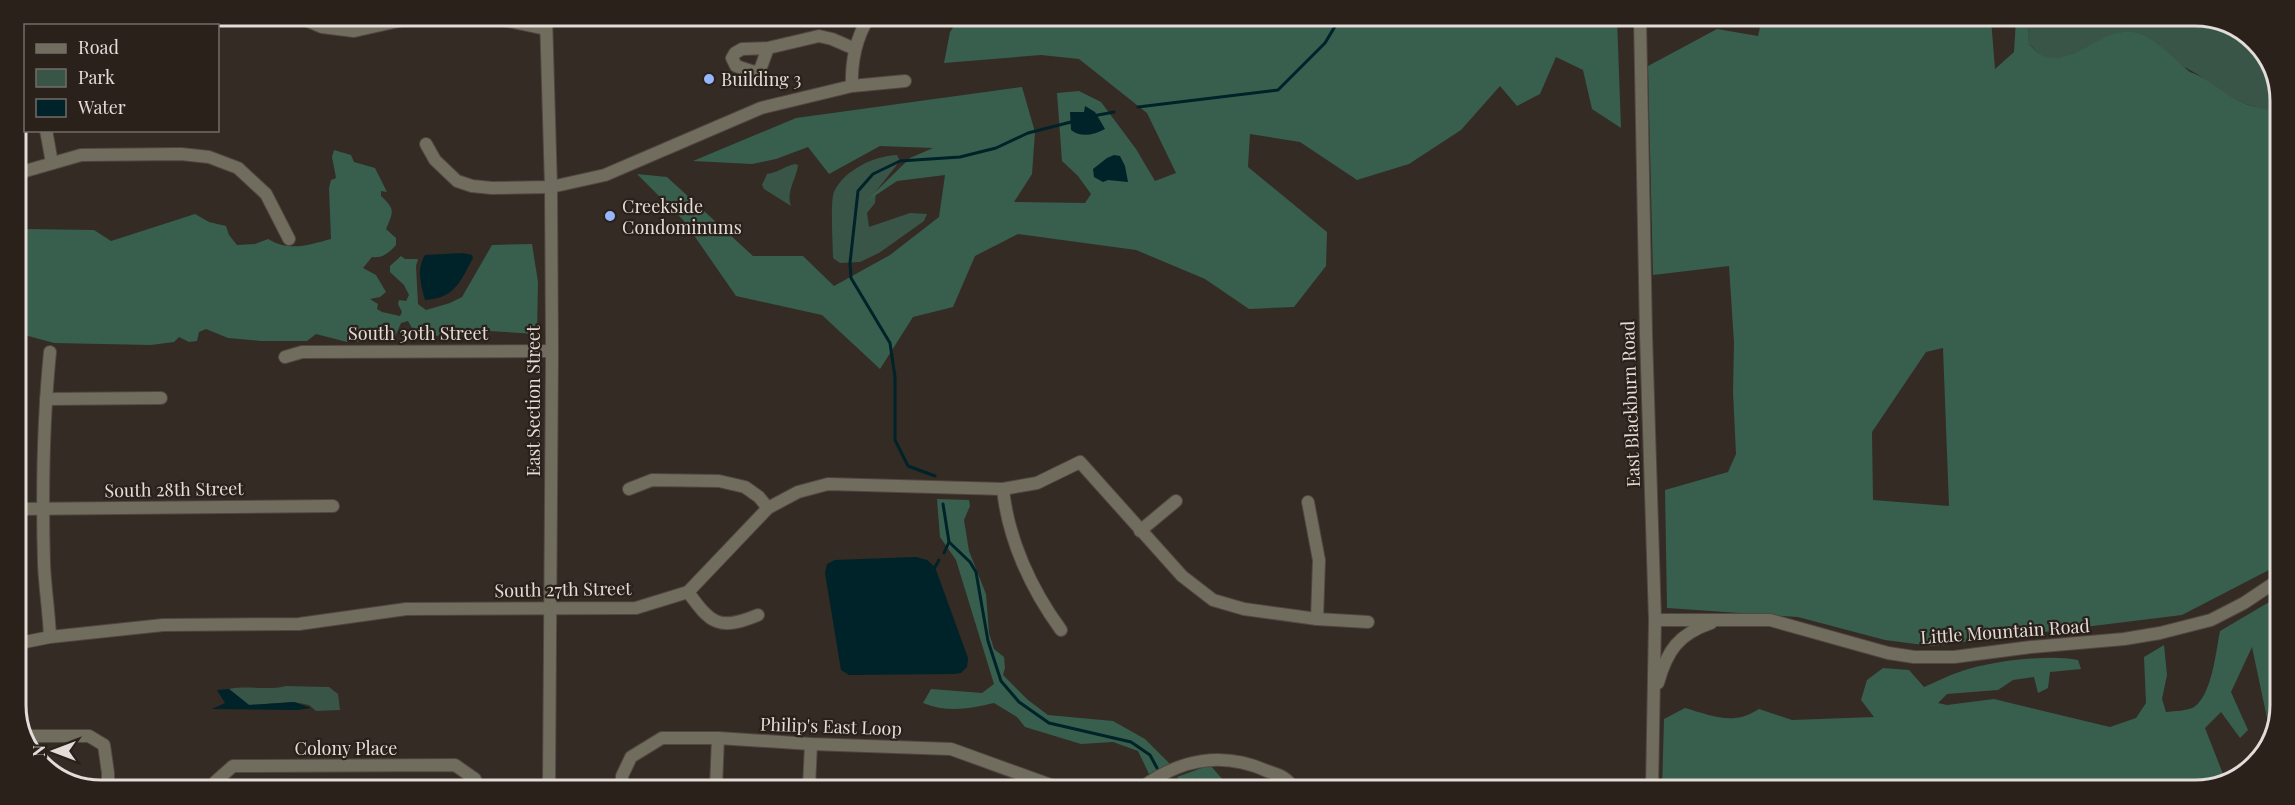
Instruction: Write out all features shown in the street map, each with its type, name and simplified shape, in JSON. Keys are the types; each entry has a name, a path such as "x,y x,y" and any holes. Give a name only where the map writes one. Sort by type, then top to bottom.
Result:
{"street":[{"path":"320,26 354,31 376,26"},
{"path":"532,26 546,29"},
{"path":"852,86 855,50 863,26"},
{"name":"East Blackburn Road","path":"1640,26 1646,334 1655,620 1652,780"},
{"name":"East Section Street","path":"546,29 551,187 552,351 549,780"},
{"path":"768,48 819,36 832,39 855,50"},
{"path":"426,144 435,160 457,181 492,188 551,187 605,175 761,108 852,86 905,81"},
{"path":"46,132 52,163"},
{"path":"25,171 81,155 181,154 209,157 238,168 267,194 289,239"},
{"name":"South 30th Street","path":"285,357 302,352 552,351"},
{"path":"50,352 46,399 43,508 44,574 51,637"},
{"path":"46,399 161,398"},
{"name":"South 27th Street","path":"26,642 163,625 298,624 406,609 636,608 688,592 768,508 798,492 828,484 1003,489 1037,483 1080,462 1140,531"},
{"path":"628,489 652,480 718,481 745,487 759,497 768,508"},
{"path":"1003,489 1008,525 1016,545 1042,603 1061,630"},
{"path":"1176,501 1140,531 1182,576 1213,600 1244,609 1317,619 1368,622"},
{"path":"1308,502 1318,560 1317,619"},
{"name":"South 28th Street","path":"26,509 333,506"},
{"name":"Little Mountain Road","path":"1655,620 1770,620 1888,653 1914,657 1954,657 2160,633 2211,620 2244,603 2270,586"},
{"path":"688,592 705,615 718,622 737,623 758,615"},
{"path":"1654,701 1663,667 1672,648 1685,634 1718,620"},
{"path":"33,736 89,736 104,745 108,780"},
{"name":"Philip's East Loop","path":"622,780 631,757 662,738 718,738 951,749 1037,780"},
{"path":"716,780 718,738"},
{"path":"809,780 811,744"},
{"path":"1152,780 1193,761 1227,759 1256,765 1288,780"},
{"name":"Colony Place","path":"217,780 233,766 455,765 475,780"}],"green space":[{"path":"954,26 1617,26 1621,128 1592,109 1583,70 1556,57 1540,94 1517,106 1500,86 1461,130 1409,164 1357,180 1300,142 1250,134 1248,167 1327,232 1326,266 1294,307 1249,309 1205,279 1136,250 1018,234 975,256 953,307 913,317 880,369 822,315 736,296 684,221 637,174 667,177 753,256 803,256 834,286 890,255 939,217 945,175 897,181 864,203 910,158 933,148 880,146 829,174 808,147 776,159 752,164 693,161 796,118 1022,87 1035,132 1032,174 1014,202 1085,203 1091,194 1078,176 1062,161 1057,93 1079,91 1101,102 1136,149 1155,181 1176,173 1147,113 1079,59 1041,55 944,63 950,32"},
{"path":"1760,26 1992,26 1995,69 2014,52 2016,26 2028,26 2029,44 2040,54 2048,57 2071,55 2114,34 2137,33 2158,45 2190,72 2236,100 2269,110 2270,569 2182,615 1931,646 1885,640 1798,617 1667,608 1665,490 1728,472 1736,454 1733,392 1734,343 1729,266 1653,275 1648,66 1717,29 1758,36","holes":["1943,348 1949,506 1873,500 1872,432 1926,352"]},
{"path":"2028,26 2209,27 2232,36 2254,55 2268,86 2269,110 2245,104 2223,93 2197,74 2122,32 2077,53 2058,58 2046,57 2029,44"},
{"path":"334,150 351,155 354,162 375,168 387,192 381,191 381,196 392,211 386,229 396,238 396,245 382,256 372,257 363,268 376,275 386,292 380,297 370,299 378,304 377,309 400,316 402,312 398,304 399,300 406,301 409,295 404,285 390,272 390,266 401,256 405,259 418,259 416,266 418,304 426,310 462,297 492,245 532,244 538,282 537,334 489,331 480,335 426,336 422,327 413,330 408,321 401,323 395,337 389,341 370,338 347,342 316,334 307,341 261,341 228,338 206,329 199,332 197,341 189,342 179,337 174,342 151,345 54,343 25,335 25,229 94,230 111,241 195,214 209,222 226,226 229,235 237,245 255,244 268,239 292,246 315,243 331,239 329,188 331,180 336,178 332,157"},
{"path":"897,155 900,161 876,191 875,203 867,213 869,227 910,213 927,214 924,221 879,253 860,262 840,263 833,258 834,192 852,171 870,161"},
{"path":"798,165 790,190 791,206 764,189 762,185 767,174"},
{"path":"937,499 969,500 970,506 964,520 969,551 986,594 989,633 994,649 1004,657 1003,675 1028,700 1048,715 1113,721 1145,739 1173,767 1149,774 1138,751 1113,742 1081,744 1025,727 1017,717 994,703 958,709 941,708 923,703 931,689 982,693 994,684 956,560 940,537"},
{"path":"2270,602 2270,704 2268,720 2252,647 2231,692 2248,730 2240,738 2221,712 2205,728 2223,773 2209,778 2194,780 1662,780 1664,719 1685,708 1723,718 1740,717 1759,709 1792,720 1874,717 1861,700 1867,680 1883,668 1909,670 1924,687 1957,673 1989,664 2036,658 2078,660 2081,669 2050,672 2048,688 2038,693 2034,677 2013,680 1998,690 1947,694 1938,703 1947,705 1994,699 2110,727 2136,718 2146,703 2144,657 2164,645 2167,675 2162,699 2166,712 2188,709 2194,707 2205,693 2212,672 2220,631"},
{"path":"286,686 329,687 338,694 340,710 316,711 309,705 294,702 249,705 229,689"},
{"path":"1210,765 1223,780 1179,780 1177,777"}],"water":[{"path":"1085,106 1095,112 1105,129 1088,135 1071,130 1070,112 1084,112"},
{"path":"1114,155 1120,156 1125,166 1128,182 1108,180 1103,182 1094,177 1093,169"},
{"path":"463,253 472,255 473,258 455,287 443,296 425,300 420,271 425,255"},
{"path":"916,557 927,560 935,567 968,658 967,667 961,673 954,674 849,675 841,670 825,573 827,564 835,560"},
{"path":"229,689 249,705 294,702 311,708 297,710 212,709 225,703 217,690"}],"waterway":[{"path":"1138,107 1278,90 1325,43 1335,26"},
{"path":"1093,116 1114,112"},
{"path":"935,476 908,466 895,440 895,377 890,343 851,278 850,263 858,191 873,174 900,161 960,157 996,148 1028,133 1075,121"},
{"path":"943,504 949,542 970,562 976,572 988,641 1001,681 1019,702 1049,723 1131,742 1150,755 1157,768"},
{"path":"944,553 949,542"},
{"path":"935,567 939,560"}],"place":[{"name":"Building 3","path":"709,79"},
{"name":"Creekside Condominums","path":"610,216"}]}
